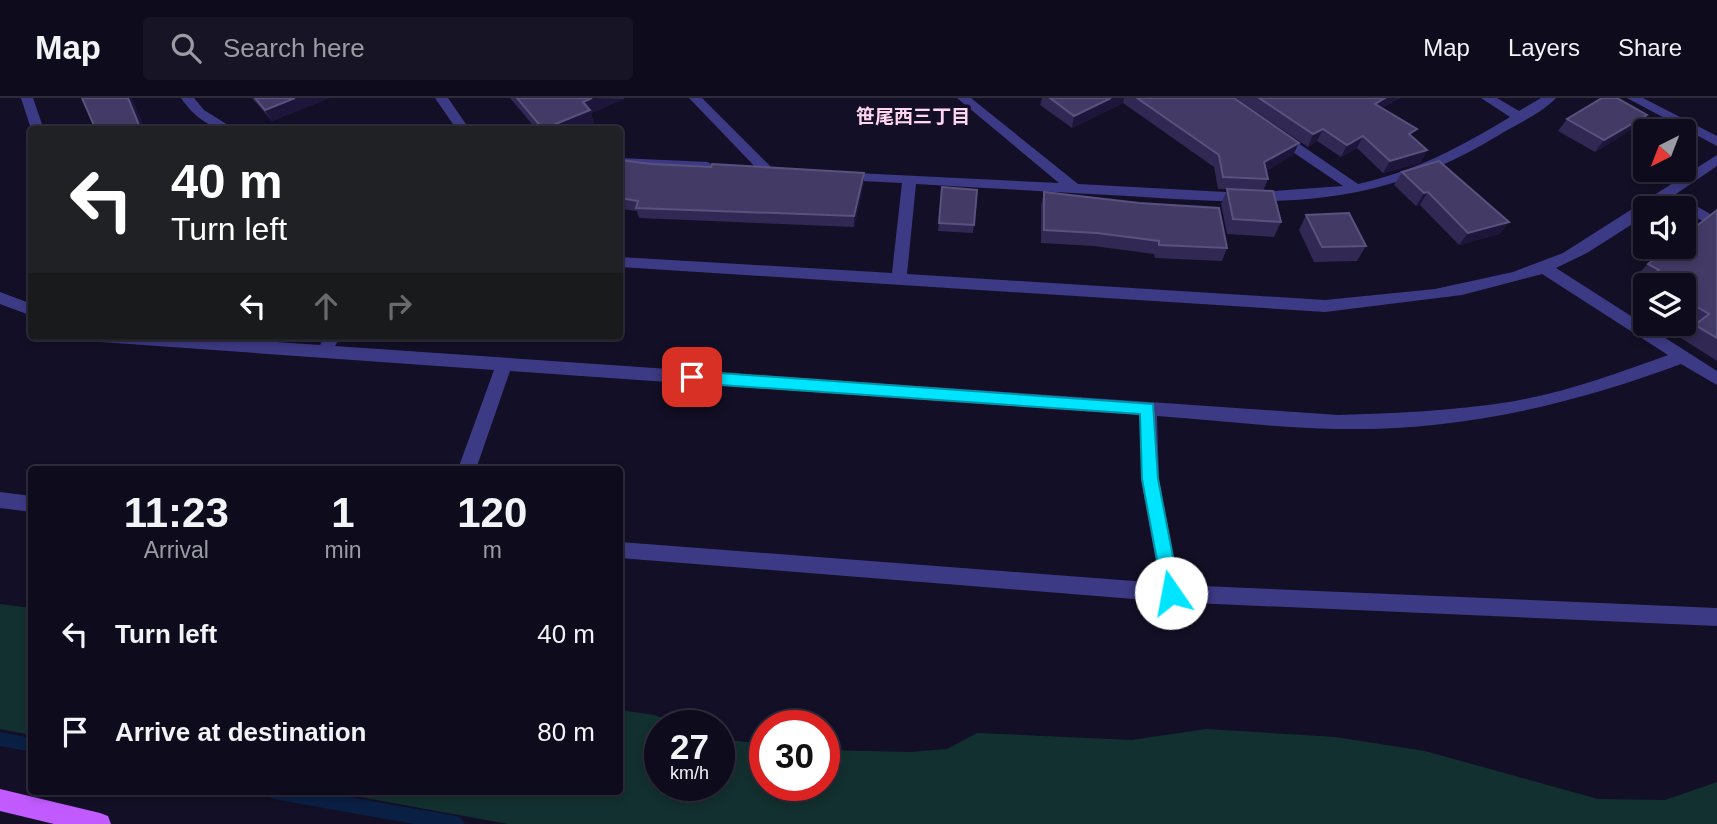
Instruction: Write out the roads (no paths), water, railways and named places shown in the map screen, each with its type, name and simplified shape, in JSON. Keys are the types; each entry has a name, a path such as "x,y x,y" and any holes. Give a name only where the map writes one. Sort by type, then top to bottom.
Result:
{"main road":[{"path":"0,800 100,824"}],"street":[{"path":"27,98 36,126"},
{"path":"187,98 199,113 223,126"},
{"path":"441,98 461,126"},
{"path":"623,162 772,171 695,98"},
{"path":"963,98 1073,187"},
{"path":"1487,98 1519,116"},
{"path":"831,174 1261,199 1355,188 1422,170 1550,98"},
{"path":"1633,98 1717,142"},
{"path":"1266,128 1355,188"},
{"path":"1717,159 1666,195 1717,224"},
{"path":"899,281 909,180"},
{"path":"623,262 1325,306 1421,299 1544,268 1633,217"},
{"path":"1544,268 1717,379"},
{"path":"0,298 28,308"},
{"path":"157,340 1338,422 1430,418 1533,404 1620,380 1681,356"},
{"path":"324,352 331,340"},
{"path":"468,466 503,364"},
{"path":"1148,408 1150,479 1171,593"},
{"path":"0,500 28,503"},
{"path":"623,550 1171,593 1717,617"}],"waterway":[{"path":"0,739 28,744"},
{"path":"295,795 457,824"}],"district":[{"name":"笹尾西三丁目","path":"913,116"}]}
